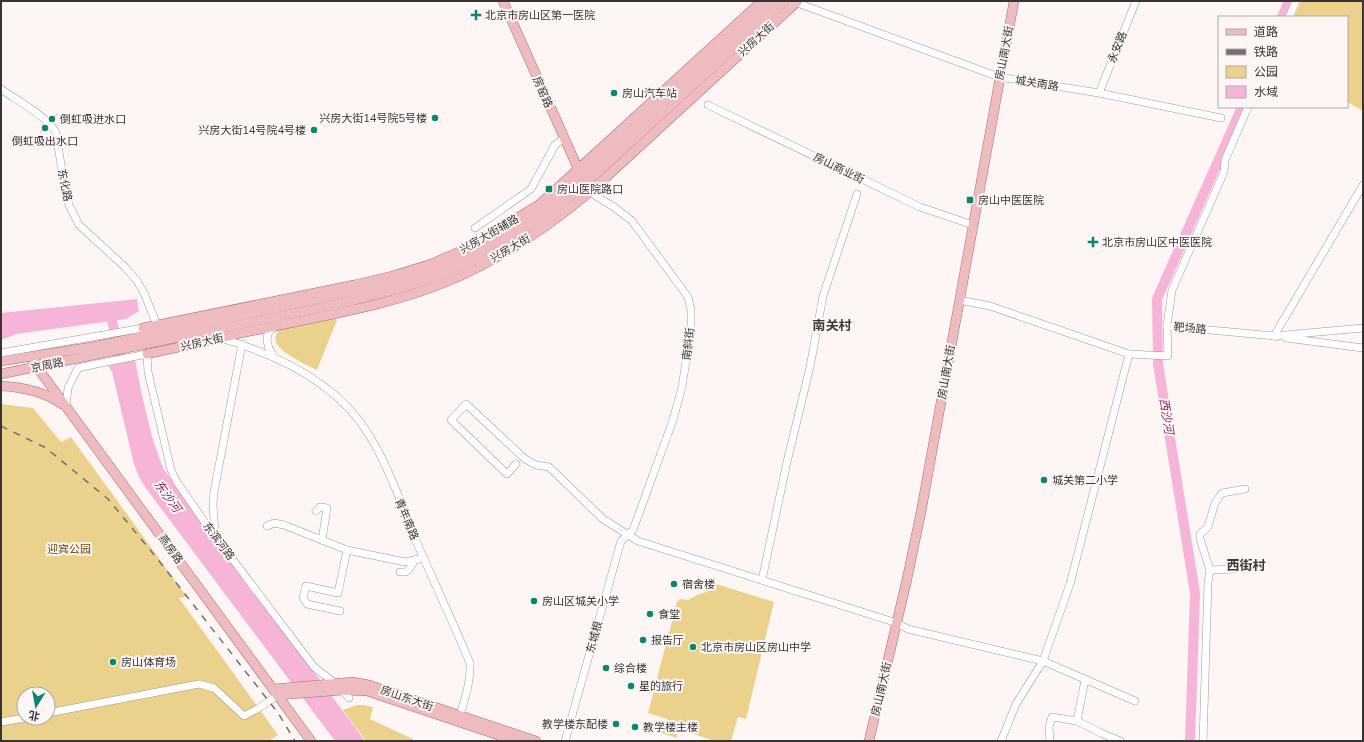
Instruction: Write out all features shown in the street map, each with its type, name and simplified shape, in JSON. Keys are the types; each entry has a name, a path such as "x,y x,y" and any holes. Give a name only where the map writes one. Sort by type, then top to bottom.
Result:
{"main road":[{"name":"房窑路","path":"503,1 584,180"},
{"name":"兴房大街辅路","path":"157,325 351,286 392,276 431,264 468,248 529,210 584,180 635,118 762,1"},
{"name":"兴房大街","path":"147,354 395,299 444,282 484,264 543,228 571,207 584,180 648,117 773,1"},
{"name":"兴房大街","path":"584,180 785,1"},
{"name":"房山南大街","path":"869,741 921,512 1014,1"},
{"name":"兴房大街","path":"145,336 189,335 381,294 436,277 474,260 497,247 544,208 584,180 795,2"},
{"path":"635,118 648,117"},
{"path":"529,210 523,226 543,228"},
{"name":"兴房大街","path":"145,336 394,283 435,269 473,253 523,226"},
{"path":"484,264 497,247"},
{"path":"350,310 381,294"},
{"path":"228,310 245,315"},
{"path":"92,355 145,336 157,325"},
{"path":"189,335 220,338"},
{"name":"京周路","path":"1,361 30,357 92,355"},
{"name":"京周路","path":"1,374 92,355"},
{"name":"燕房路","path":"30,357 311,741"},
{"path":"1,386 23,388 44,394 66,407"},
{"name":"房山东大街","path":"276,692 334,687 367,691 536,741"},
{"name":"房山东大街","path":"459,718 516,741"}],"street":[{"name":"永安路","path":"1099,93 1136,1"},
{"path":"1289,16 1296,1"},
{"name":"城关南路","path":"795,2 999,77 1099,93 1221,118"},
{"name":"东化路","path":"1,89 43,118 53,128 56,134 68,205 79,225 125,267 137,281 144,293 157,325"},
{"name":"房山商业街","path":"708,105 920,207 973,225"},
{"path":"1167,326 1172,290 1224,172 1225,160 1248,108"},
{"path":"475,228 531,189 554,145 564,138"},
{"name":"南斜街","path":"584,180 596,196 614,207 632,221 688,297 691,310 691,328 682,387 673,420 633,530 628,535"},
{"path":"1363,185 1274,336 1363,348"},
{"path":"762,580 787,462 810,368 824,296 857,194"},
{"name":"靶场路","path":"959,300 990,306 1129,354 1168,356 1167,326 1274,336 1363,328"},
{"path":"274,357 267,346 267,338 270,330 281,325"},
{"path":"1,353 91,338 145,336"},
{"name":"青年南路","path":"220,338 256,348 311,377 341,401 368,433 378,450 470,663 470,678 459,718"},
{"path":"215,535 213,504 214,492 242,344"},
{"path":"66,407 68,388 78,368 92,355 147,354"},
{"name":"东滨河路","path":"147,354 148,372 172,470 177,482 314,667 334,687 349,698"},
{"path":"1001,741 1016,704 1043,661 1070,584 1129,354"},
{"path":"78,368 92,355"},
{"path":"516,464 507,474 451,420 466,404 525,459 536,465 549,467 603,519 638,541 897,623 908,628 1043,661 1135,701"},
{"path":"1203,741 1208,583 1210,570 1200,539 1200,534 1208,528 1215,503 1222,493 1246,489"},
{"path":"316,512 320,507 327,508 322,540"},
{"path":"267,526 274,523 284,525 347,550 405,562 424,558"},
{"name":"东城根","path":"565,741 621,541 628,535"},
{"path":"340,611 307,604 303,597 306,586 338,593 347,550"},
{"path":"400,572 406,572 415,560"},
{"path":"1210,570 1235,569"},
{"path":"1077,721 1086,680"},
{"path":"56,711 199,684 214,688 244,716 259,708 276,692"},
{"path":"1050,741 1049,727 1052,717 1077,721 1120,741"},
{"path":"1,722 16,719"}],"green space":[{"path":"1301,1 1363,1 1363,111 1348,103 1348,16 1294,16"},
{"path":"334,318 337,320 317,370 294,358 279,347 276,340 277,334 283,328"},
{"name":"迎宾公园","path":"1,404 33,408 61,442 71,437 187,597 179,598 278,735 269,741 1,741"},
{"path":"713,583 774,602 746,719 738,717 731,741 715,741 681,730 667,719 648,713 655,686 661,688 662,684 656,682 674,614 681,615 682,612 675,609 677,602 680,599 688,600 711,590"},
{"path":"357,705 373,707 370,719 413,739 412,741 366,741 343,710"},
{"path":"662,728 677,733 677,738 661,733"}],"water":[{"path":"137,299 139,311 126,319 16,334 1,340 1,313"},
{"path":"135,360 152,437 163,468 249,588 365,741 335,741 145,487 134,464 112,372 108,366"}],"waterway":[{"name":"西沙河","path":"1282,16 1289,1"},
{"name":"西沙河","path":"1190,741 1195,593 1158,364 1157,299 1242,108"},
{"path":"51,120 57,114"},
{"path":"41,132 46,126"},
{"name":"东沙河","path":"106,313 110,312 125,377"}],"railway":[{"path":"1,426 46,448 108,499 156,557 278,713 295,741"}],"place":[{"name":"北京市房山区第一医院","path":"476,15"},
{"name":"房山汽车站","path":"614,93"},
{"name":"兴房大街14号院5号楼","path":"435,118"},
{"name":"倒虹吸进水口","path":"52,119"},
{"name":"倒虹吸出水口","path":"45,128"},
{"name":"兴房大街14号院4号楼","path":"314,130"},
{"name":"房山医院路口","path":"549,189"},
{"name":"房山中医医院","path":"970,200"},
{"name":"北京市房山区中医医院","path":"1093,242"},
{"name":"城关第二小学","path":"1044,480"},
{"name":"宿舍楼","path":"674,584"},
{"name":"房山区城关小学","path":"534,601"},
{"name":"食堂","path":"650,614"},
{"name":"报告厅","path":"643,640"},
{"name":"北京市房山区房山中学","path":"693,647"},
{"name":"房山体育场","path":"113,662"},
{"name":"综合楼","path":"606,668"},
{"name":"星的旅行","path":"631,686"},
{"name":"教学楼东配楼","path":"616,724"},
{"name":"教学楼主楼","path":"635,727"}],"district":[{"name":"南关村","path":"832,325"},
{"name":"西街村","path":"1246,565"}]}
